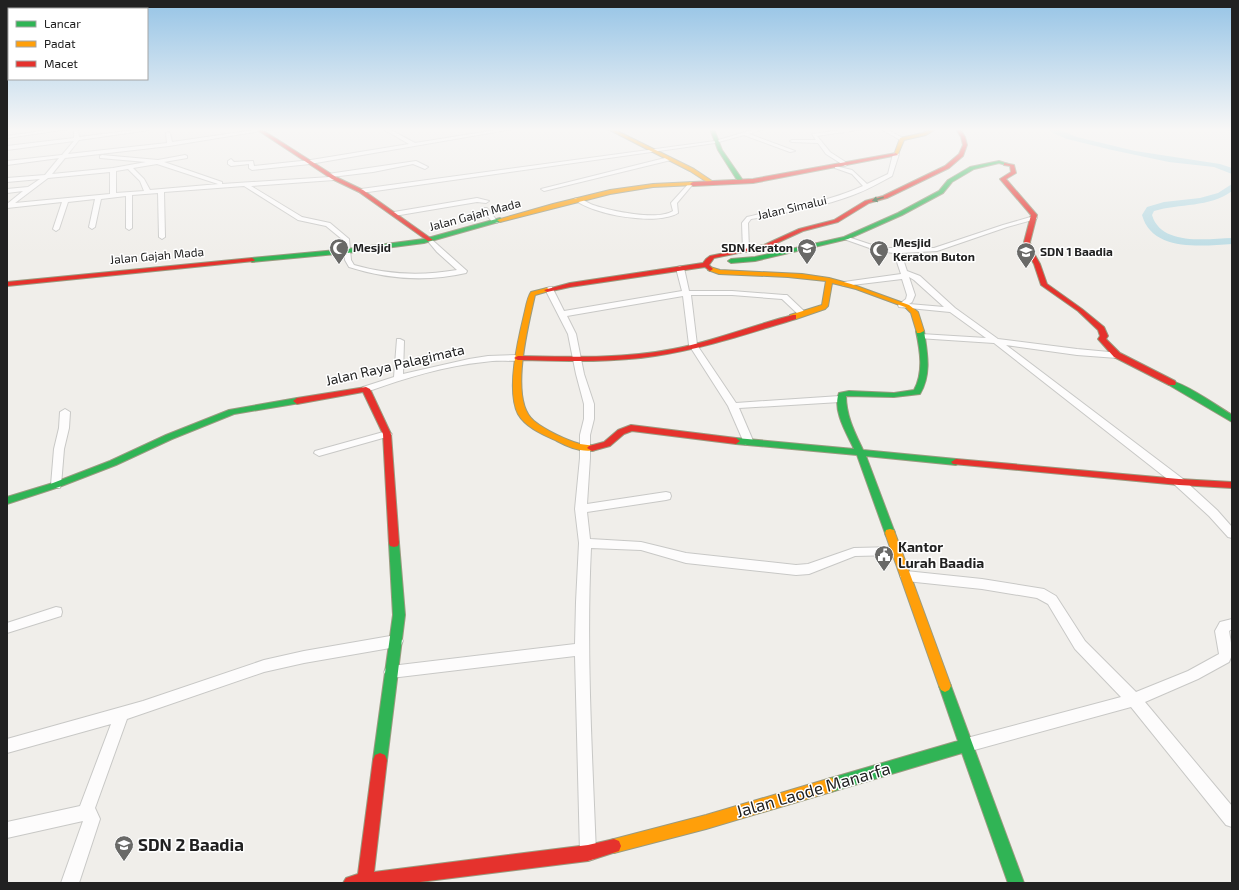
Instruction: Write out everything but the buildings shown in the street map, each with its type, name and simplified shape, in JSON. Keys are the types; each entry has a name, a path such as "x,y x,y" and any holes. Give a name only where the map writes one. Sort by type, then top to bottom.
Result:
{"main road":[{"path":"323,171 362,191 430,240"},
{"path":"693,171 712,183"},
{"path":"733,171 741,182"},
{"name":"Jalan Gajah Mada","path":"7,284 346,246 430,240 577,199 635,188 764,180 813,171"},
{"path":"706,263 712,257 766,246 801,230 836,221 867,202 886,197 940,171"},
{"path":"968,171 950,181 944,190 938,194 920,202 900,214 846,238 754,260 706,263 535,292 532,295 518,358 518,399 525,419 556,436 585,448 594,448 609,443 621,430 627,428 639,428 665,433 749,443 861,454 1180,482 1232,485"},
{"path":"1013,171 1014,173 1003,179 1034,215 1027,242 1028,248 1037,264 1044,285 1080,310 1101,329 1104,336 1102,339 1116,355 1191,393 1232,419"},
{"path":"706,263 712,269 719,272 792,276 829,280 904,306 915,313 924,352 922,386 917,392 903,395 849,393 842,395 840,399 846,420 861,454 906,576 1016,883"},
{"path":"518,358 630,357 672,351 823,308 825,306 829,280"},
{"path":"365,880 399,615 387,434 366,389"},
{"name":"Jalan Raya Palagimata","path":"7,501 113,464 169,437 232,412 366,389"},
{"name":"Jalan Laode Manarfa","path":"351,883 365,880 588,853 706,822 967,745"}],"street":[{"path":"7,206 52,171"},
{"path":"7,180 106,171"},
{"path":"113,171 113,196"},
{"path":"133,171 142,180 148,192"},
{"path":"182,171 224,185"},
{"path":"7,206 332,176 369,171"},
{"path":"362,191 511,171"},
{"path":"544,189 621,171"},
{"path":"852,171 860,178 866,187"},
{"name":"Jalan Simalui","path":"746,250 745,223 749,218 807,206 851,194 890,175 891,171"},
{"path":"245,184 297,218 328,224 342,235 346,246 348,260 352,266 383,274 427,276 463,271 430,240"},
{"path":"577,199 588,206 618,213 667,217 676,212 674,203 690,184"},
{"path":"7,191 30,189"},
{"path":"161,191 162,237"},
{"path":"129,194 129,228"},
{"path":"92,227 98,197"},
{"path":"56,229 66,200"},
{"path":"394,214 477,200 486,201"},
{"path":"485,209 495,222"},
{"path":"846,238 876,249 897,251 935,250 1034,218"},
{"path":"897,251 912,295 904,306"},
{"path":"680,268 686,293 693,345 733,406 749,443"},
{"path":"844,284 905,274 917,278 952,310 996,341 1180,482 1213,513 1232,534"},
{"path":"549,289 563,314 574,340 588,404 589,419 585,435 581,509 585,543 582,649 588,853"},
{"path":"563,314 686,293 732,293 782,296 803,314"},
{"path":"904,306 952,310"},
{"path":"921,336 996,341 1102,355 1116,355"},
{"path":"398,378 400,341"},
{"name":"Jalan Raya Palagimata","path":"366,389 398,378 462,363 518,358"},
{"path":"733,406 840,399"},
{"path":"56,485 58,448 64,428 65,412"},
{"path":"319,453 387,434"},
{"path":"581,509 666,496"},
{"path":"585,543 641,546 686,558 796,570 810,569 854,552 896,551"},
{"path":"906,576 982,584 1040,593 1048,597 1056,606 1080,645 1134,700 1232,819"},
{"path":"7,628 56,612"},
{"name":"Jalan Laode Manarfa","path":"967,745 1134,700 1194,675 1224,658 1226,653 1222,631 1225,626 1232,624"},
{"path":"7,746 122,714 264,666 304,657 396,641"},
{"path":"391,672 582,649"},
{"path":"85,813 122,714"},
{"path":"7,830 90,813 92,819 70,883"}],"waterway":[{"path":"1232,187 1221,195 1201,201 1164,205 1150,209 1147,215 1152,227 1159,233 1168,237 1189,242 1232,241"}],"traffic: fast":[{"path":"733,171 741,182"},
{"path":"731,261 755,259 846,238 900,214 941,192 950,181 968,171"},
{"path":"252,260 347,251 424,241 500,220"},
{"path":"890,533 862,456 849,431 843,413 842,395 849,393 894,395 917,392 921,386 924,370 924,354 920,331"},
{"path":"1172,383 1191,393 1232,419"},
{"path":"7,501 56,485 113,463 169,437 232,412 297,401"},
{"path":"736,441 956,462"},
{"path":"380,760 399,615 394,543"},
{"path":"945,686 1016,883"},
{"path":"831,785 967,745"}],"traffic: slow":[{"path":"693,171 712,183"},
{"path":"500,220 573,200 610,192 653,185 693,184"},
{"path":"710,269 719,272 802,276 849,285 907,306 914,312 920,331"},
{"path":"793,317 823,308 825,306 829,280"},
{"path":"547,290 533,293 532,295 525,324 519,362 517,381 518,399 522,413 530,423 568,443 585,448 592,448"},
{"path":"890,533 945,686"},
{"path":"614,846 706,822 831,785"}],"traffic: jam":[{"path":"322,171 361,191 430,240"},
{"path":"693,184 753,181 808,171"},
{"path":"710,269 706,265 708,260 712,257 766,246 801,230 836,221 867,202 885,197 940,171"},
{"path":"1013,171 1014,173 1003,179 1034,215 1027,242 1028,248 1037,264 1044,285 1080,310 1101,329 1104,336 1102,339 1117,355 1172,383"},
{"path":"7,284 252,260"},
{"path":"547,290 570,285 706,265"},
{"path":"518,358 604,359 655,354 707,343 793,317"},
{"path":"297,401 366,389 387,434 394,543"},
{"path":"592,448 607,444 621,432 631,428 736,441"},
{"path":"956,462 1179,482 1232,485"},
{"path":"365,880 380,760"},
{"path":"351,883 588,853 614,846"}],"place":[{"name":"Mesjid","path":"339,265"},
{"name":"SDN Keraton","path":"807,265"},
{"name":"Mesjid Keraton Buton","path":"879,267"},
{"name":"SDN 1 Baadia","path":"1026,269"},
{"name":"Kantor Lurah Baadia","path":"884,572"},
{"name":"SDN 2 Baadia","path":"124,862"}]}
